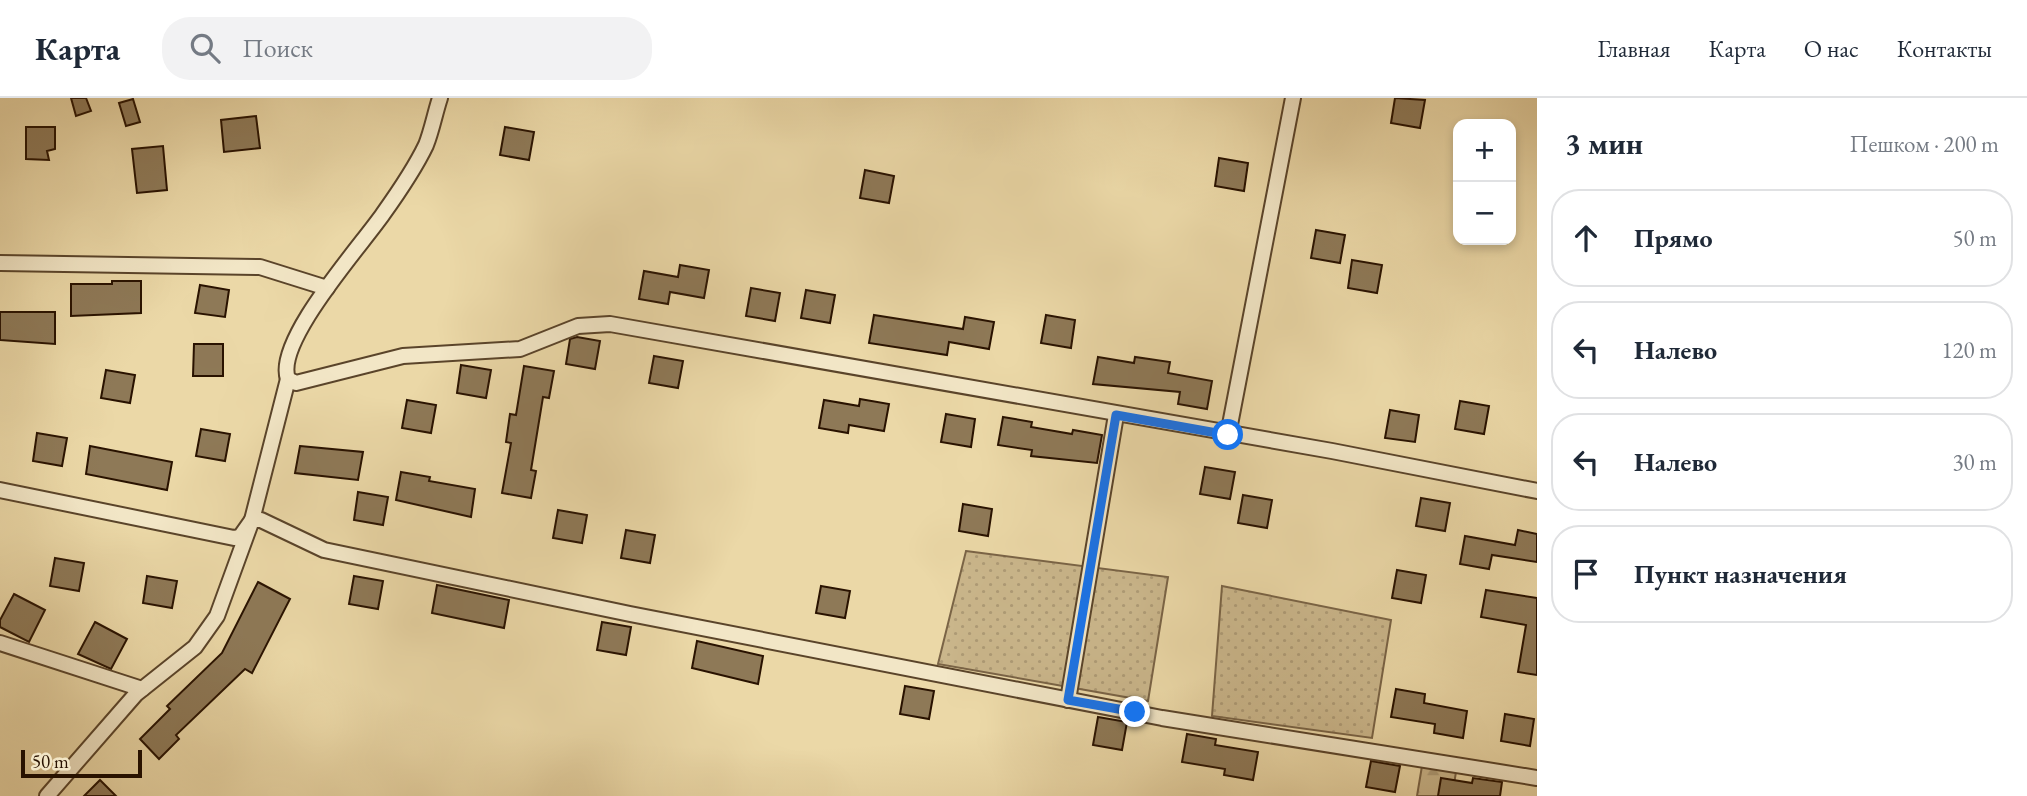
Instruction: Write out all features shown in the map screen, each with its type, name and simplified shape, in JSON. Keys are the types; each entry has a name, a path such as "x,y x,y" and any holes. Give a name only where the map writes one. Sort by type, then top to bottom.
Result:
{"street":[{"path":"47,796 142,689 186,655 217,616 252,520 288,379 286,373 290,352 327,288 383,214 426,145 440,98"},
{"path":"1228,435 1293,98"},
{"path":"0,263 260,268 327,288"},
{"path":"288,379 296,383 403,356 520,349 578,326 610,324 1537,491"},
{"path":"1068,700 1116,415"},
{"path":"0,491 234,538 240,537 252,520"},
{"path":"252,520 261,520 324,550 1068,700 1537,778"},
{"path":"0,643 142,689"}],"green space":[{"path":"966,551 1168,577 1148,701 938,664"},
{"path":"1222,586 1391,620 1372,738 1212,716"},
{"path":"1422,766 1456,772 1452,796 1417,796"}],"building":[{"path":"71,98 86,98 91,111 76,116"},
{"path":"1395,98 1425,100 1420,128 1391,123"},
{"path":"133,99 140,122 126,126 119,103"},
{"path":"256,116 260,148 224,152 221,120"},
{"path":"26,127 55,127 55,149 47,151 49,160 26,159"},
{"path":"505,127 534,132 529,160 500,155"},
{"path":"163,146 167,190 137,193 132,149"},
{"path":"1219,158 1248,163 1244,191 1215,186"},
{"path":"865,170 894,176 889,203 860,198"},
{"path":"1316,230 1345,235 1340,263 1311,258"},
{"path":"1352,260 1382,265 1377,293 1348,288"},
{"path":"680,265 709,270 704,298 670,292 668,304 639,299 644,271 678,277"},
{"path":"112,281 141,281 141,313 71,316 71,284 112,284"},
{"path":"200,285 229,290 225,317 195,313"},
{"path":"751,288 780,293 775,321 746,316"},
{"path":"806,290 835,295 830,323 801,318"},
{"path":"0,312 55,312 55,344 0,340"},
{"path":"874,315 963,329 965,317 994,322 989,349 949,342 947,355 869,343"},
{"path":"1046,315 1075,320 1071,348 1041,343"},
{"path":"577,337 600,341 595,369 566,364 570,339"},
{"path":"194,344 223,344 223,376 193,376"},
{"path":"654,356 683,361 678,388 649,383"},
{"path":"1098,357 1134,363 1135,357 1170,362 1168,373 1212,381 1207,409 1178,404 1180,392 1093,384"},
{"path":"461,365 491,370 486,398 457,393"},
{"path":"524,366 554,371 549,398 543,397 531,470 536,471 531,498 502,493 511,443 506,442 510,414 516,415"},
{"path":"106,370 135,375 130,403 101,398"},
{"path":"860,399 889,404 884,431 849,425 848,433 819,428 824,400 859,406"},
{"path":"407,400 436,405 431,433 402,428"},
{"path":"1460,401 1489,406 1484,434 1455,429"},
{"path":"1390,410 1419,415 1415,442 1385,438"},
{"path":"946,414 975,419 971,447 941,442"},
{"path":"1003,417 1032,422 1031,427 1072,434 1073,430 1102,435 1097,463 1031,456 1032,450 998,445"},
{"path":"201,429 230,434 225,461 196,456"},
{"path":"37,433 67,438 62,466 33,461"},
{"path":"90,446 172,462 167,490 86,474"},
{"path":"300,446 363,452 358,480 295,473"},
{"path":"1205,467 1235,472 1230,499 1200,494"},
{"path":"401,472 430,477 429,481 475,489 471,517 396,500"},
{"path":"358,492 388,497 383,525 354,520"},
{"path":"1243,495 1272,500 1267,528 1238,523"},
{"path":"1421,498 1450,503 1445,531 1416,526"},
{"path":"963,504 992,509 988,536 959,531"},
{"path":"558,510 587,515 582,543 553,538"},
{"path":"626,530 655,535 650,563 621,558"},
{"path":"1518,530 1537,534 1537,562 1492,555 1489,569 1460,564 1465,536 1515,545"},
{"path":"55,558 84,563 79,591 50,586"},
{"path":"1397,570 1426,575 1421,603 1392,598"},
{"path":"147,576 177,581 172,608 143,603"},
{"path":"354,576 383,581 378,609 349,604"},
{"path":"258,582 290,599 252,673 245,669 176,735 179,739 159,759 140,739 170,709 167,706 222,653"},
{"path":"437,585 509,600 504,628 432,613"},
{"path":"821,586 850,591 845,618 816,613"},
{"path":"1486,590 1537,598 1537,675 1518,672 1526,625 1481,617"},
{"path":"14,594 45,610 29,642 0,627 0,620"},
{"path":"95,622 127,639 111,669 78,654"},
{"path":"602,622 631,627 626,655 597,650"},
{"path":"697,641 763,656 758,684 692,668"},
{"path":"905,686 934,691 929,719 900,714"},
{"path":"1396,689 1425,694 1424,703 1467,711 1463,738 1434,733 1435,724 1391,717"},
{"path":"1505,714 1534,719 1530,746 1501,741"},
{"path":"1098,717 1127,722 1122,750 1093,745"},
{"path":"1187,734 1216,739 1215,745 1258,752 1253,780 1224,775 1225,769 1182,762"},
{"path":"1371,761 1400,766 1395,792 1366,787"},
{"path":"1441,778 1472,783 1473,778 1502,782 1500,796 1438,796"},
{"path":"100,780 116,796 84,796"}],"route":[{"path":"1135,712 1068,700 1116,415 1228,435"}]}
